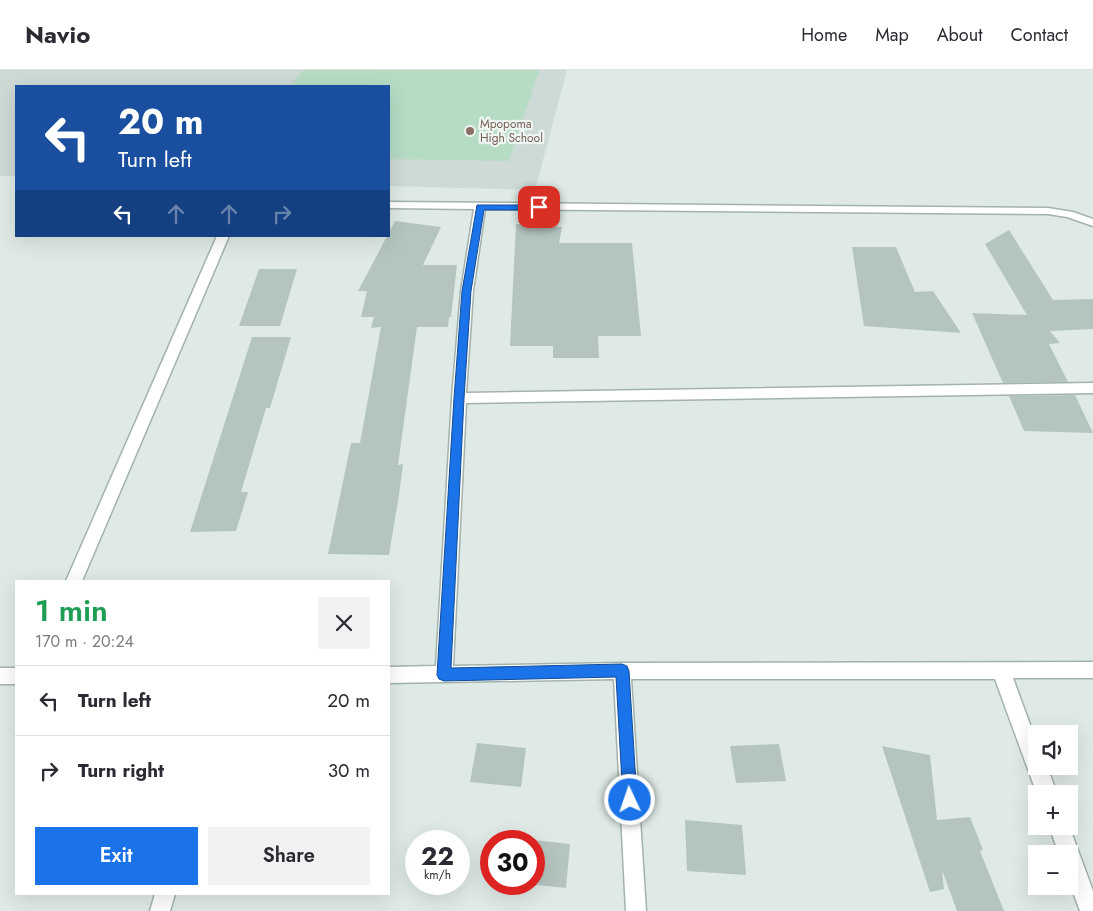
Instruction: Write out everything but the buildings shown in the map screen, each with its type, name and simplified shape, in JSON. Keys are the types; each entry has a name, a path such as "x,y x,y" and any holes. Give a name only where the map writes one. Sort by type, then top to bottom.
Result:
{"street":[{"path":"390,205 1048,211 1069,214 1093,223"},
{"path":"444,675 459,398 467,291 480,207"},
{"path":"74,580 223,237"},
{"path":"459,398 1093,388"},
{"path":"1001,670 1028,744"},
{"path":"390,675 622,671 1093,670"},
{"path":"622,671 636,911"},
{"path":"0,676 15,676"},
{"path":"1062,835 1090,911"},
{"path":"160,911 165,895"}],"shaded area":[{"name":"Mpopoma High School","path":"0,70 567,70 535,190 390,186 390,85 15,85 15,176 0,176"}],"green space":[{"path":"303,70 539,70 509,161 390,159 390,85 292,85"}],"place":[{"name":"Mpopoma High School","path":"470,131"}],"route":[{"path":"539,207 480,207 467,291 459,398 444,675 622,671 630,800"}]}
